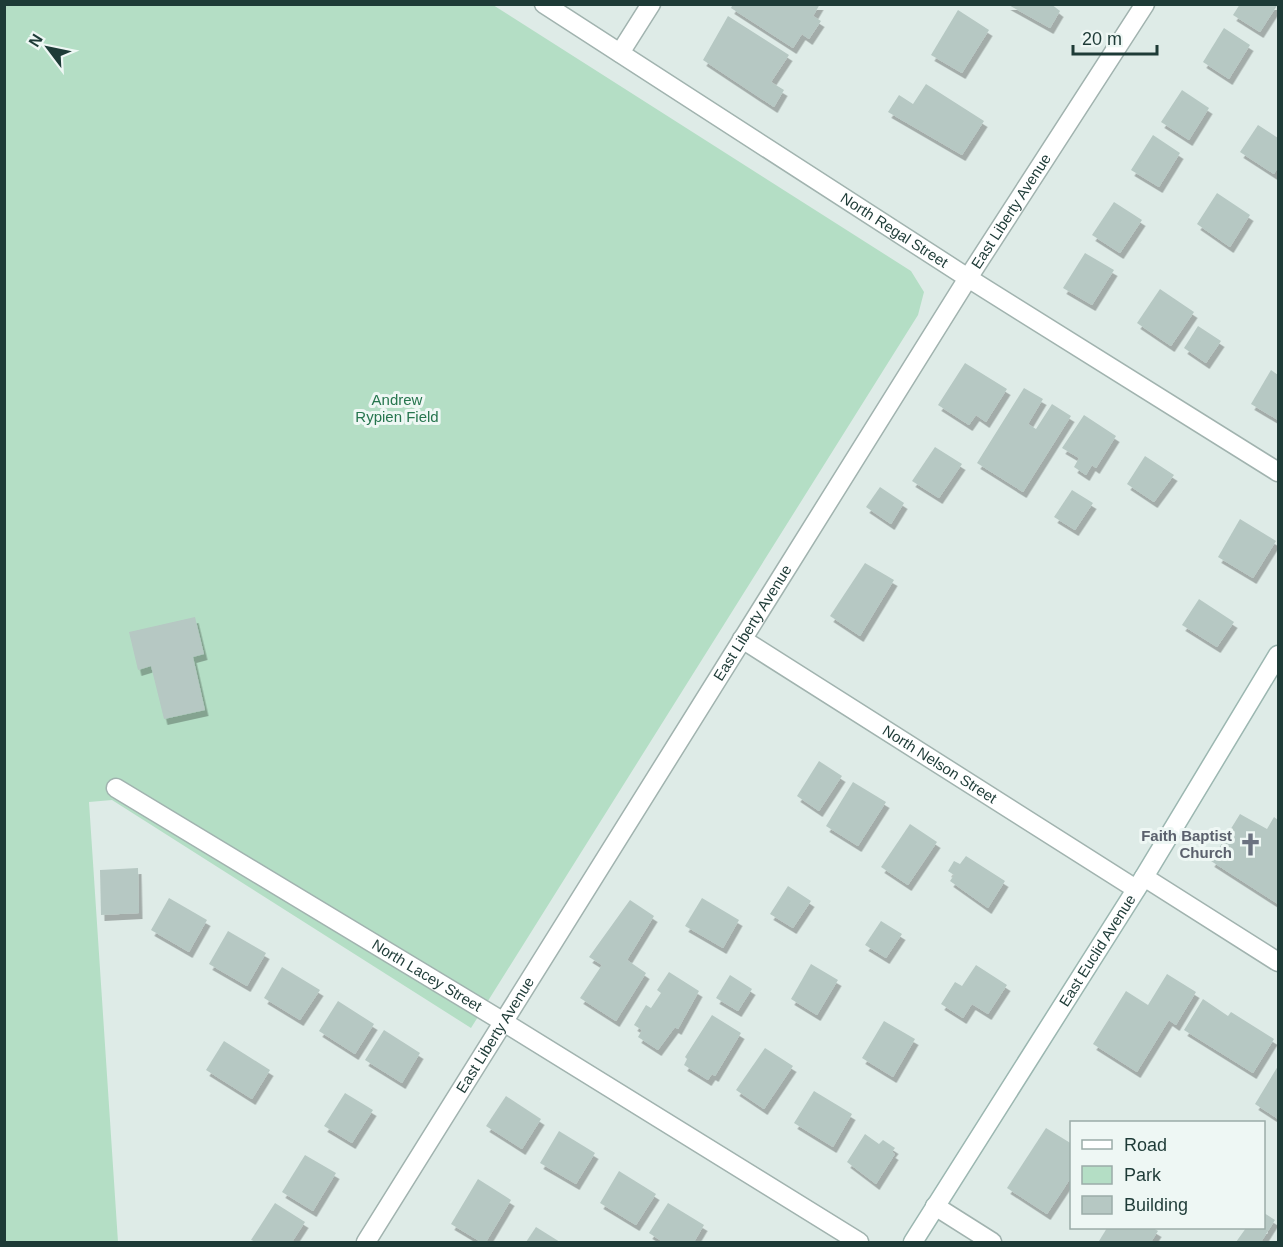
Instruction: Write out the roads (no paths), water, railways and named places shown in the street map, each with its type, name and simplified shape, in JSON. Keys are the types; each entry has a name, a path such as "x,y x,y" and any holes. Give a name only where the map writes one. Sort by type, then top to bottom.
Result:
{"street":[{"name":"North Regal Street","path":"544,4 968,278 1278,472"},
{"path":"620,53 651,4"},
{"name":"East Liberty Avenue","path":"366,1242 968,278 1145,4"},
{"name":"North Nelson Street","path":"742,639 1140,883 1278,962"},
{"name":"East Euclid Avenue","path":"913,1242 1140,883 1278,656"},
{"name":"North Lacey Street","path":"116,788 502,1021 859,1242"},
{"path":"935,1206 992,1242"}],"place":[{"name":"Faith Baptist Church","path":"1250,845"}],"park label":[{"name":"Andrew Rypien Field","path":"397,408"}]}
